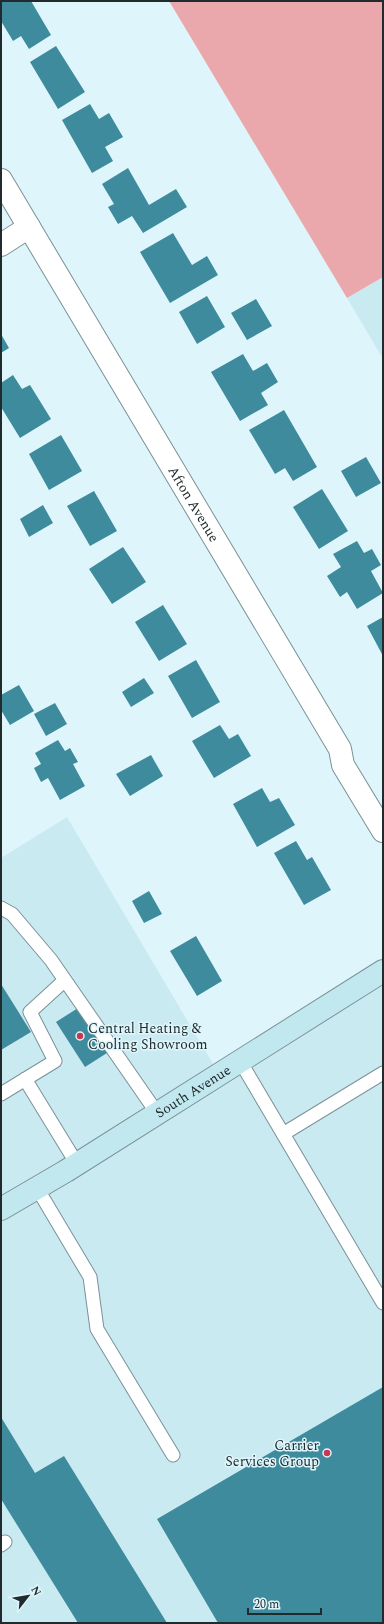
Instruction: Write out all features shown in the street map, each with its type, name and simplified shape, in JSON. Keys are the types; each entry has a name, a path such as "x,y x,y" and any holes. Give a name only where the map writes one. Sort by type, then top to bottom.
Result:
{"main road":[{"name":"South Avenue","path":"2,1206 37,1188 76,1164 383,971"}],"street":[{"name":"Afton Avenue","path":"1,180 340,749 343,765 383,831"},
{"path":"1,245 29,227"}],"lane":[{"path":"1,908 12,914 51,960 157,1113"},
{"path":"1,1094 56,1061 30,1012 65,980"},
{"path":"240,1061 283,1134 378,1281 383,1304"},
{"path":"283,1134 383,1073"},
{"path":"25,1080 76,1164"},
{"path":"37,1188 90,1277 97,1329 173,1455"}],"shaded area":[{"path":"169,1 383,1 383,277 347,298"},
{"path":"383,277 383,359 347,298"},
{"path":"67,817 219,1074 383,971 383,1623 1,1623 1,858"}],"building":[{"path":"1,1 31,1 51,35 29,49 21,36 13,41 1,21"},
{"path":"56,46 85,92 58,109 30,62"},
{"path":"90,104 99,119 109,113 123,137 105,147 113,161 92,173 62,120"},
{"path":"128,168 149,205 176,189 187,207 143,233 132,216 118,224 108,207 114,204 102,184"},
{"path":"173,233 192,265 207,256 218,275 170,303 140,252"},
{"path":"207,296 225,327 197,344 179,312"},
{"path":"256,299 272,326 247,340 231,313"},
{"path":"1,334 9,348 1,353"},
{"path":"243,354 253,371 267,363 278,382 261,393 268,405 240,421 211,372"},
{"path":"13,375 22,389 30,385 51,419 20,438 1,407 1,383"},
{"path":"284,410 317,467 293,481 285,468 275,474 249,430"},
{"path":"61,435 82,471 49,490 29,454"},
{"path":"366,457 381,483 356,497 341,471"},
{"path":"322,489 348,531 319,549 293,507"},
{"path":"94,491 117,531 90,546 67,506"},
{"path":"43,505 53,523 29,537 20,519"},
{"path":"357,541 364,553 372,549 381,565 371,571 383,593 357,609 347,592 340,597 327,576 341,567 333,554"},
{"path":"123,547 146,582 112,604 89,569"},
{"path":"163,605 187,644 159,661 135,622"},
{"path":"383,617 383,656 367,626"},
{"path":"196,660 220,702 192,718 168,676"},
{"path":"144,678 154,693 131,707 122,692"},
{"path":"19,685 34,711 10,725 1,710 1,695"},
{"path":"55,703 67,724 46,736 34,714"},
{"path":"220,725 229,739 238,734 251,756 214,778 192,741"},
{"path":"58,740 65,751 70,748 78,762 73,764 85,786 60,800 48,778 41,782 34,768 41,764 35,753"},
{"path":"151,755 163,776 130,796 116,774"},
{"path":"262,788 270,802 279,798 295,825 257,847 233,804"},
{"path":"296,841 307,860 312,857 331,890 304,905 274,853"},
{"path":"149,891 162,914 144,923 132,901"},
{"path":"196,936 222,981 197,996 170,951"},
{"path":"1,984 31,1032 1,1050"},
{"name":"Central Heating & Cooling Showroom","path":"78,1008 107,1053 85,1067 56,1022"},
{"name":"Carrier Services Group","path":"383,1387 383,1623 218,1623 157,1519"},
{"path":"1,1417 35,1473 64,1456 167,1623 78,1623 1,1499"}],"place":[{"name":"Central Heating & Cooling Showroom","path":"80,1036"},
{"name":"Carrier Services Group","path":"327,1453"}]}
